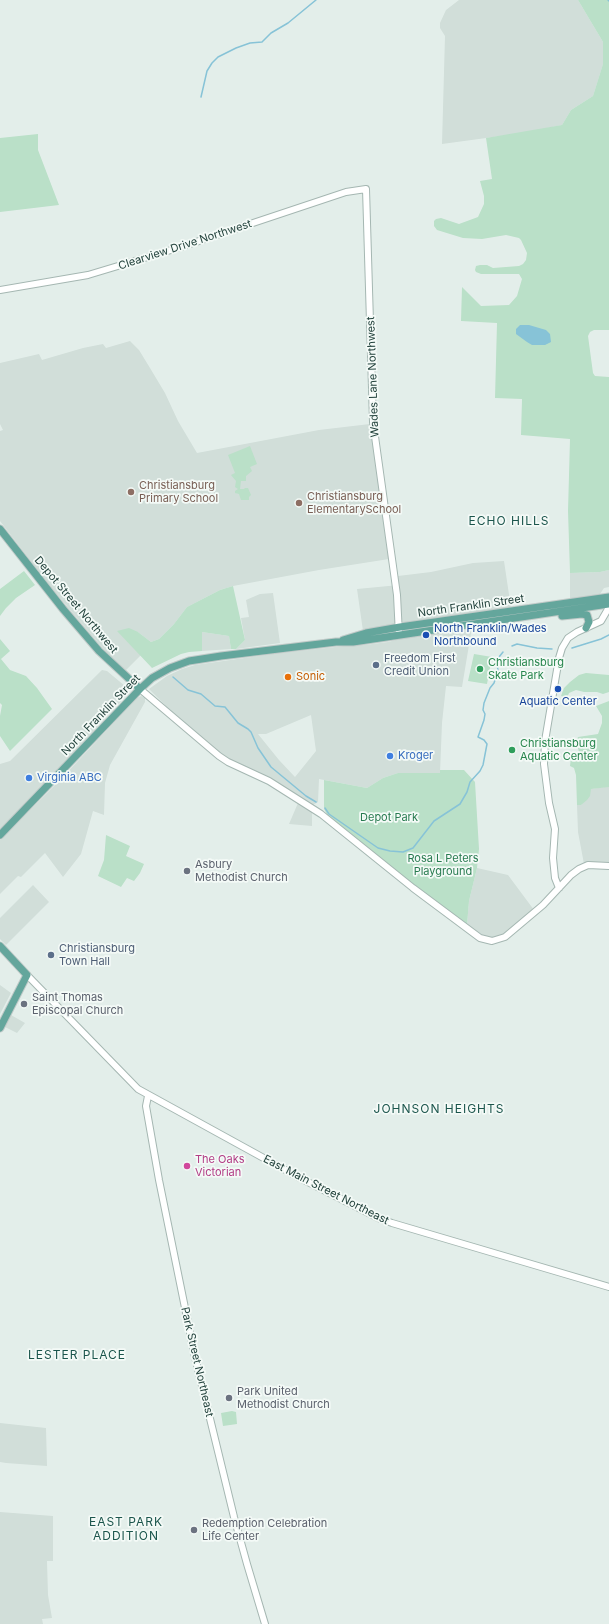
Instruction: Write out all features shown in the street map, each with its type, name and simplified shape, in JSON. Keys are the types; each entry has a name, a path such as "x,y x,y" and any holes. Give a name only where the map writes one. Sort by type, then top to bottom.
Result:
{"main road":[{"name":"Depot Street Northwest","path":"0,529 62,609 99,651 140,689"},
{"name":"North Franklin Street","path":"336,642 366,633 400,627 609,597"},
{"name":"North Franklin Street","path":"0,835 140,689 158,674 189,661 336,642 353,642 609,605"},
{"path":"538,615 557,617 584,614 588,618 586,628"},
{"path":"0,946 28,975 0,1028"}],"street":[{"name":"Clearview Drive Northwest","path":"0,290 88,275 202,240 346,192 366,189"},
{"name":"Wades Lane Northwest","path":"366,189 373,422 397,595 400,627 399,635"},
{"path":"559,888 555,878 553,858 555,829 545,783 544,764 545,741 560,652 568,638 601,621 609,605"},
{"path":"140,689 219,756 228,762 269,781 321,814 413,888 480,938 492,941 506,937 543,905 579,869 597,864 609,866"},
{"name":"East Main Street Northeast","path":"28,975 138,1089 148,1096 300,1178 378,1218 473,1248 609,1287"},
{"name":"Park Street Northeast","path":"148,1096 146,1106 177,1273 238,1531 265,1624"}],"shaded area":[{"path":"459,0 578,0 603,42 603,64 593,96 571,110 562,125 523,133 442,144 445,36 440,28 440,23 446,10"},
{"path":"130,341 139,350 165,393 178,421 197,453 319,430 370,424 389,559 319,570 233,586 220,590 187,607 174,624 159,639 151,642 138,632 118,631 141,655 126,670 113,660 54,591 0,521 0,431 3,430 0,424 0,363 39,354 42,360 83,348 103,344 106,348"},
{"path":"504,561 511,608 363,631 357,589 399,585 398,576 431,572 473,563"},
{"path":"609,570 609,587 604,588 600,594 570,600 570,573 600,572"},
{"path":"273,593 280,643 236,649 245,640 241,618 249,617 246,600 260,594"},
{"path":"472,627 462,687 446,686 442,723 440,773 398,773 383,778 367,788 319,779 318,802 313,805 224,756 169,709 149,689 167,676 195,665 273,654 388,642 408,637","holes":["311,715 316,751 295,777 258,734 266,734"]},
{"path":"202,632 229,636 231,649 202,651"},
{"path":"102,670 107,671 125,686 127,691 125,697 33,796 0,829 0,764 10,761"},
{"path":"141,696 145,698 145,702 110,765 105,783 104,815 93,811 81,854 63,877 45,853 21,877 18,876 0,894 0,840 61,779 137,698"},
{"path":"609,787 609,863 595,862 584,864 578,832 577,805 581,805 591,789"},
{"path":"298,803 312,812 312,826 289,824"},
{"path":"477,868 508,875 534,910 506,934 498,937 486,937 467,925 469,901"},
{"path":"33,885 49,902 6,945 0,939 0,918"},
{"path":"0,985 11,993 0,1014"},
{"path":"11,1015 25,1023 17,1033 5,1027"},
{"path":"0,1423 46,1428 47,1466 0,1462"},
{"path":"0,1512 53,1516 53,1561 47,1561 48,1595 52,1618 42,1619 43,1624 0,1624"}],"green space":[{"path":"578,0 609,0 609,330 594,330 590,332 588,336 593,373 595,376 609,377 609,570 600,572 570,573 568,511 570,439 521,435 522,399 495,398 497,323 461,321 462,287 481,306 509,305 517,296 522,279 519,274 481,274 476,272 476,266 487,265 493,268 519,266 526,260 527,253 519,238 506,235 482,239 463,238 437,230 434,226 434,221 441,218 459,224 478,217 484,204 484,196 480,181 492,179 486,138 562,125 571,110 593,96 603,64 603,42"},
{"path":"38,134 38,150 59,205 0,212 0,138"},
{"path":"250,446 257,464 250,467 252,471 246,476 246,481 241,481 240,489 248,488 251,495 249,500 241,500 239,494 235,493 238,489 235,487 236,481 231,475 235,473 228,455"},
{"path":"24,571 35,585 16,598 0,616 0,589"},
{"path":"233,586 245,640 236,649 231,649 229,636 202,632 202,651 181,654 152,668 117,631 129,628 138,632 151,642 159,639 174,624 187,607 220,590"},
{"path":"0,639 10,651 1,659 10,670 26,676 37,688 52,709 10,751 0,736 0,716 2,705 0,703"},
{"name":"Christiansburg Skate Park","path":"474,654 492,657 487,684 468,681"},
{"path":"586,673 609,675 609,692 603,694 576,690 569,693 567,698 561,696 564,688 570,682 579,675"},
{"path":"609,701 609,787 591,789 590,796 587,800 581,805 577,805 576,775 574,768 570,766 572,755 575,756 579,752 575,745 578,737 598,734 602,723 602,716 596,706"},
{"path":"440,770 464,770 475,782 479,849 477,868 469,901 467,925 396,871 328,816 324,809 324,780 367,788 383,778 398,773 440,773"},
{"path":"106,835 130,846 126,856 144,864 134,881 127,878 121,887 98,876 104,860"},
{"path":"232,1411 236,1412 237,1424 223,1426 221,1413"}],"water":[{"path":"520,325 529,325 546,330 550,334 551,342 545,345 532,345 516,334 516,329"}],"waterway":[{"path":"201,97 207,71 218,57 250,43 262,42 271,33 288,23 316,0"},
{"path":"572,648 609,635"},
{"path":"512,646 517,644 552,649"},
{"path":"325,808 329,814 378,848 403,852 413,848 434,821 460,804 467,792 470,782 480,771 483,765 487,744 484,740 478,737 484,720 484,703 490,688 494,683 498,671 497,663 503,652"},
{"path":"173,677 188,690 201,694 215,706 225,707 238,723 251,732 258,748 271,767 306,796 316,802"}],"place":[{"name":"Christiansburg Primary School","path":"131,492"},
{"name":"Christiansburg ElementarySchool","path":"299,503"},
{"name":"North Franklin/Wades Northbound","path":"426,635"},
{"name":"Freedom First Credit Union","path":"376,665"},
{"name":"Christiansburg Skate Park","path":"480,669"},
{"name":"Sonic","path":"288,677"},
{"name":"Aquatic Center","path":"558,689"},
{"name":"Christiansburg Aquatic Center","path":"512,750"},
{"name":"Kroger","path":"390,756"},
{"name":"Virginia ABC","path":"29,778"},
{"name":"Asbury Methodist Church","path":"187,871"},
{"name":"Christiansburg Town Hall","path":"51,955"},
{"name":"Saint Thomas Episcopal Church","path":"24,1004"},
{"name":"The Oaks Victorian","path":"187,1166"},
{"name":"Park United Methodist Church","path":"229,1398"},
{"name":"Redemption Celebration Life Center","path":"194,1530"}],"district":[{"name":"ECHO HILLS","path":"509,521"},
{"name":"JOHNSON HEIGHTS","path":"439,1109"},
{"name":"LESTER PLACE","path":"77,1355"},
{"name":"EAST PARK ADDITION","path":"126,1529"}],"park label":[{"name":"Depot Park","path":"389,818"},
{"name":"Rosa L Peters Playground","path":"443,865"}]}
